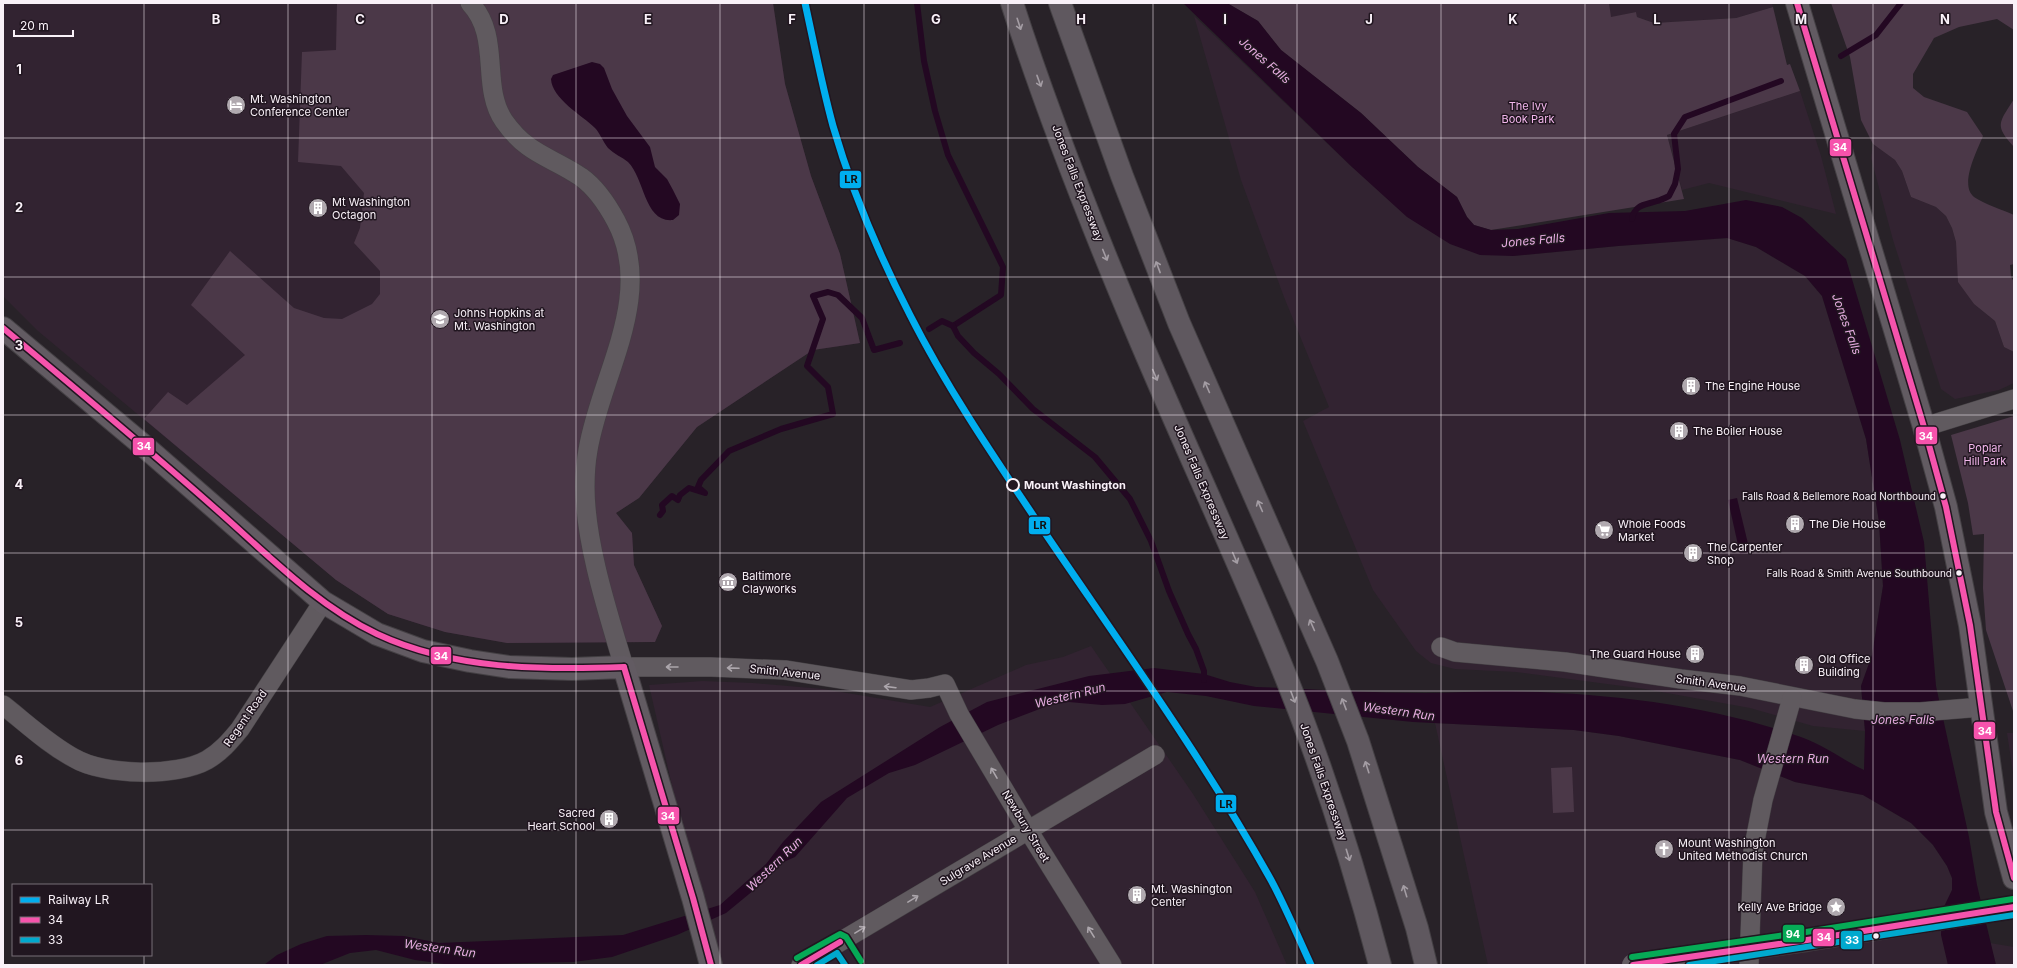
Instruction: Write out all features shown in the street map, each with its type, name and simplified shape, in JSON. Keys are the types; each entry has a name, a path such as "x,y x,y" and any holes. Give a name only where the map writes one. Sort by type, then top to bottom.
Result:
{"highway":[{"name":"Jones Falls Expressway","path":"1012,3 1025,44 1080,193 1140,341 1279,660 1310,739 1334,809 1380,965"},
{"path":"1060,3 1122,176 1179,323 1327,661 1358,741 1414,921 1426,965"}],"main road":[{"path":"1797,3 1924,427 1946,507 1969,618 1996,812 2014,878"},
{"name":"Smith Avenue","path":"3,328 144,446 322,602 377,634 423,651 509,667 572,669 624,667"},
{"path":"624,667 706,940 711,965"},
{"path":"1633,965 1986,913 2014,907"}],"street":[{"path":"470,3 476,10 485,29 490,49 495,100 503,119 518,139 538,155 582,178 601,198 616,221 626,247 630,273 627,307 621,342 588,450 585,488 594,559 624,667"},
{"path":"1924,427 2014,399"},
{"name":"Regent Road","path":"3,705 47,740 74,759 99,768 128,772 157,772 186,767 206,761 226,747 240,729 322,602"},
{"name":"Smith Avenue","path":"1441,647 1455,652 1565,662 1681,680 1740,686 1828,705 1884,712 1956,710 1982,707"},
{"name":"Smith Avenue","path":"624,667 711,667 785,670 911,690 945,684"},
{"name":"Newbury Street","path":"945,684 959,714 1028,830 1112,965"},
{"path":"1749,965 1753,851 1763,800 1792,698"},
{"name":"Sulgrave Avenue","path":"801,965 1155,755"}],"shaded area":[{"name":"Johns Hopkins at Mt. Washington","path":"3,3 773,3 785,84 811,176 840,254 860,343 813,350 697,427 639,498 616,513 632,533 634,565 662,626 655,642 507,643 445,632 388,614 336,580 38,331 3,296"},
{"path":"1609,3 1772,3 1773,7 1736,18 1654,23 1637,17 1636,12 1610,18"},
{"path":"1194,16 1352,167 1513,256 1618,246 1728,238 1756,247 1805,276 1822,296 1866,439 1879,522 1883,586 1872,655 1861,686 1865,731 1813,726 1750,708 1645,689 1516,672 1455,669 1431,663 1416,651 1373,590 1303,421 1329,407 1284,297 1241,180"},
{"path":"1800,91 1821,156 1836,214 1709,183 1682,190 1667,135"},
{"path":"1873,144 1895,160 1902,171 1911,197 1936,207 1946,216 1952,228 1956,242 1959,282 1974,304 1995,321 2004,347 2014,352 2014,383 1999,390 1955,399 1941,389 1893,240 1871,158"},
{"path":"1091,646 1193,794 1255,892 1287,965 713,965 649,685 702,681 753,683 823,689 930,707 1026,665 1063,657"},
{"path":"1435,723 1574,730 1619,736 1740,760 1795,782 1863,795 1911,823 1933,845 1947,866 1952,878 1952,890 1942,911 1948,965 1488,965"},
{"path":"2007,733 2014,733 2014,779"},
{"path":"1990,943 2014,947 2014,965 1996,965"}],"green space":[{"name":"Johns Hopkins at Mt. Washington","path":"337,3 773,3 785,84 811,176 840,254 860,343 813,350 697,427 639,498 616,513 632,533 634,565 662,626 655,642 507,643 445,632 388,614 336,580 144,419 168,392 187,405 245,355 191,305 230,251 294,308 324,318 342,319 372,304 380,294 380,271 354,243 360,228 364,193 341,166 298,162 302,52 336,50"},
{"name":"The Ivy Book Park","path":"1227,3 1609,3 1611,17 1636,12 1637,17 1654,23 1736,18 1773,7 1787,65 1790,64 1800,91 1667,135 1684,199 1491,230 1474,225 1467,217 1457,197 1418,167 1361,113 1281,50 1258,21"},
{"path":"1831,3 2014,3 2014,30 1997,19 1959,27 1934,38 1913,74 1913,88 1924,97 1967,112 1983,136 1969,176 1968,185 1970,192 1978,200 2014,215 2014,264 2010,265 2011,277 2014,282 2014,352 2004,347 1995,321 1974,304 1958,282 1956,242 1952,228 1946,216 1936,207 1911,197 1902,171 1895,160 1873,144 1861,120 1850,57"},
{"path":"2014,99 2014,147 2003,134 2001,124 2002,119"},
{"name":"Poplar Hill Park","path":"2014,416 2014,714 1986,630 1983,588 1984,534 1973,535 1968,503 1951,435"},
{"path":"1572,767 1574,812 1553,813 1551,768"}],"water":[{"path":"1183,3 1227,3 1258,21 1281,50 1361,113 1418,167 1457,197 1467,217 1474,225 1491,230 1518,229 1609,213 1685,211 1746,200 1782,207 1802,218 1846,259 1900,440 1924,542 1936,686 1969,837 1977,885 1996,965 1948,965 1941,935 1942,911 1952,890 1952,878 1947,866 1933,845 1911,823 1863,795 1795,782 1740,760 1619,736 1574,730 1413,722 1254,706 1206,696 1167,692 1125,704 1102,705 1069,702 1050,705 998,725 915,765 889,773 847,798 795,857 779,864 765,881 726,913 677,935 612,957 573,962 452,965 415,960 376,950 350,953 320,965 264,965 277,955 301,944 327,936 404,936 439,943 623,935 720,905 766,864 783,842 821,802 940,727 987,702 1089,676 1154,668 1204,674 1230,682 1256,687 1404,693 1506,691 1543,692 1581,694 1655,702 1729,716 1801,737 1818,744 1864,770 1865,731 1861,686 1872,655 1883,586 1879,522 1866,439 1822,296 1805,276 1756,247 1727,238 1513,256 1480,255 1450,244 1407,217 1352,167"},
{"path":"592,62 600,64 604,68 612,89 627,116 650,147 655,167 667,179 673,190 680,204 679,215 673,220 663,219 656,215 650,207 634,169 628,162 608,148 595,128 568,106 556,93 551,79 553,75"},
{"path":"1737,498 1750,552 1740,554 1728,500"}],"waterway":[{"path":"917,3 924,61 935,111 948,155 1003,267 1001,295 953,326"},
{"path":"1841,56 1876,35 1901,3"},
{"path":"1632,219 1635,210 1641,206 1669,196 1675,184 1678,169 1674,134 1685,117 1781,81"},
{"path":"660,515 663,511 662,505 672,496 678,500 680,495 689,488 705,493 698,487 701,480 729,451 781,429 833,414 828,387 807,366 823,319 813,296 828,292 838,295 862,318 874,350 900,343"},
{"path":"929,329 942,321 953,326 958,336 974,353 999,374 1033,409 1095,457 1130,499 1151,541 1169,591 1196,649 1204,671 1204,680"}],"rail line":[{"name":"LR","path":"805,3 825,96 840,150 867,222 910,315 956,398 990,451 1161,702 1218,790 1271,880 1311,965"}],"transit line":[{"name":"34","path":"1797,3 1924,427 1946,507 1970,625 1996,812 2014,878"},
{"name":"34","path":"3,328 164,464 293,578 333,609 355,622 377,634 406,646 436,655 467,661 530,667 624,667"},
{"name":"34","path":"624,667 693,898 711,965"},
{"name":"94","path":"1632,957 1806,932 2013,899"},
{"name":"34","path":"1633,965 1807,940 2014,907"},
{"name":"33","path":"1689,965 2014,915"},
{"name":"94","path":"797,958 840,934 846,937 861,961"},
{"name":"34","path":"801,965 840,942"},
{"name":"33","path":"817,965 837,953 845,965"}],"place":[{"name":"Mt. Washington Conference Center","path":"236,105"},
{"name":"Mt Washington Octagon","path":"318,208"},
{"name":"Johns Hopkins at Mt. Washington","path":"440,319"},
{"name":"The Engine House","path":"1691,386"},
{"name":"The Boiler House","path":"1679,431"},
{"name":"Mount Washington","path":"1013,485"},
{"name":"Falls Road & Bellemore Road Northbound","path":"1943,496"},
{"name":"The Die House","path":"1795,524"},
{"name":"Whole Foods Market","path":"1604,530"},
{"name":"The Carpenter Shop","path":"1693,553"},
{"name":"Falls Road & Smith Avenue Southbound","path":"1959,573"},
{"name":"Baltimore Clayworks","path":"728,582"},
{"name":"The Guard House","path":"1695,654"},
{"name":"Old Office Building","path":"1804,665"},
{"name":"Sacred Heart School","path":"609,819"},
{"name":"Mount Washington United Methodist Church","path":"1664,849"},
{"name":"Mt. Washington Center","path":"1137,895"},
{"name":"Kelly Ave Bridge","path":"1836,907"}],"water label":[{"name":"Jones Falls","path":"1265,60"},
{"name":"Jones Falls","path":"1533,240"},
{"name":"Jones Falls","path":"1847,324"},
{"name":"Western Run","path":"1070,695"},
{"name":"Western Run","path":"1399,711"},
{"name":"Jones Falls","path":"1903,719"},
{"name":"Western Run","path":"1793,758"},
{"name":"Western Run","path":"774,864"},
{"name":"Western Run","path":"440,948"}]}
